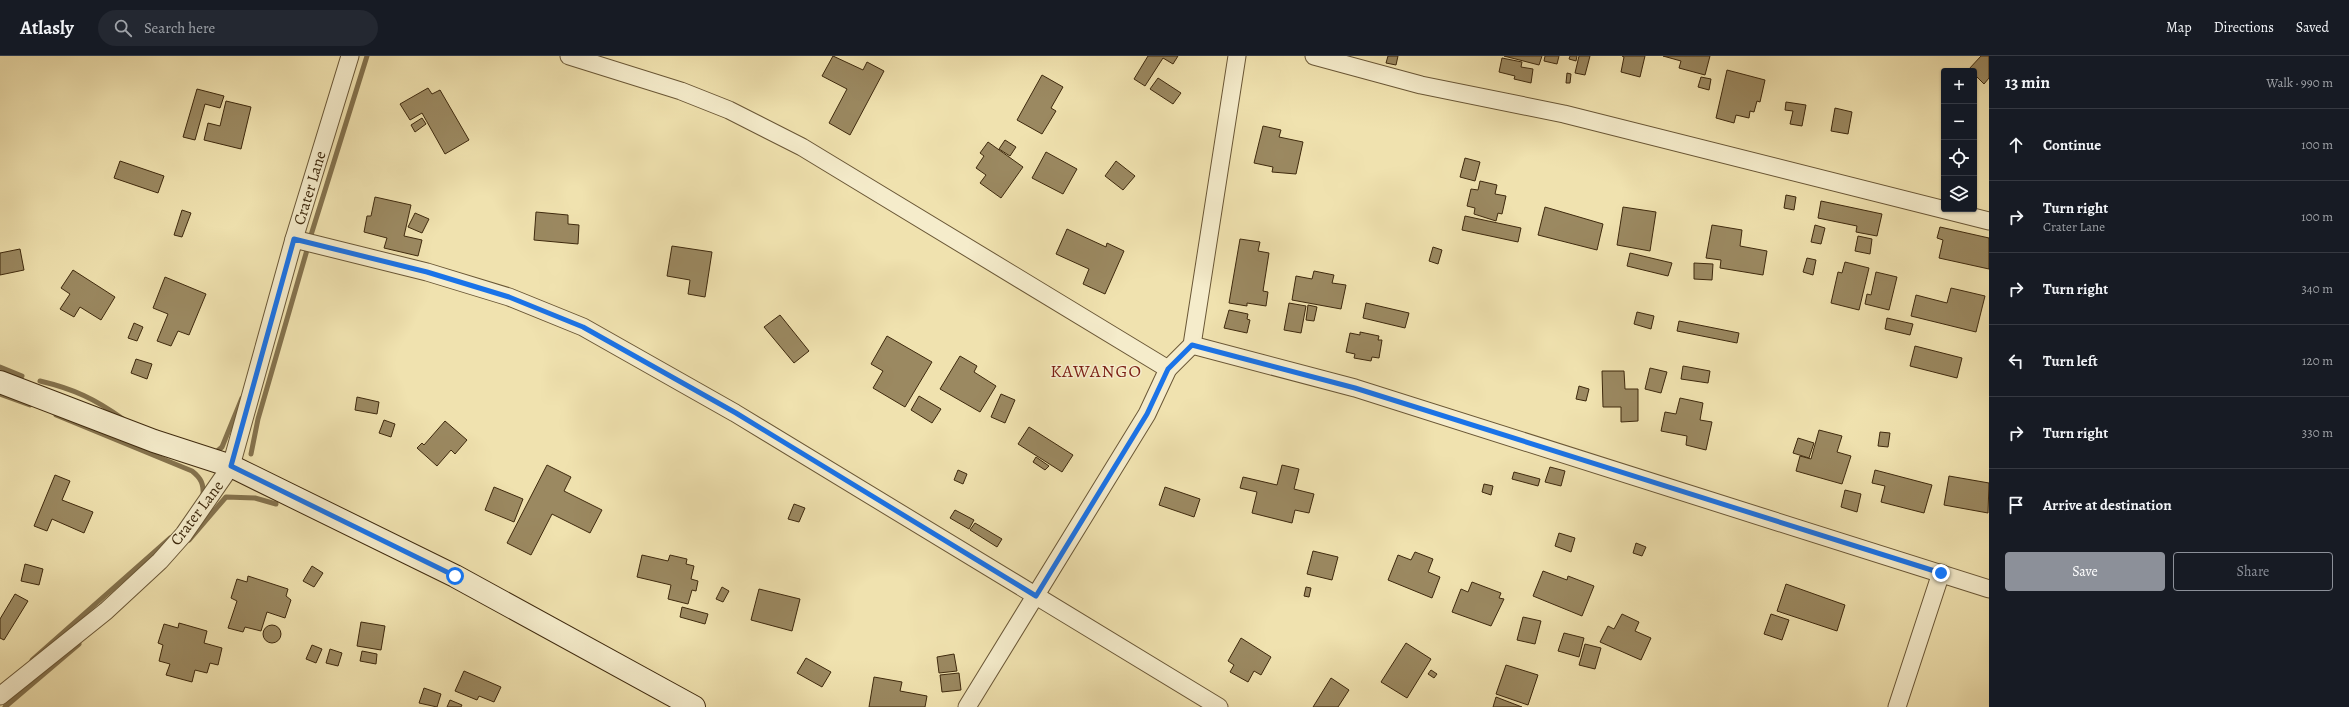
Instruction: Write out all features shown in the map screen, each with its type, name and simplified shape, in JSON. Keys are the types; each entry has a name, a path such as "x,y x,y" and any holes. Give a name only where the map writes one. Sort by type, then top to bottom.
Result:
{"street":[{"name":"Crater Lane","path":"0,696 106,611 154,566 184,534 231,466 294,239 350,56"},
{"path":"569,56 681,91 729,110 802,147 1168,369"},
{"path":"967,707 1147,414 1168,369 1192,345 1237,56"},
{"path":"1314,56 1421,85 1564,114 1989,221"},
{"path":"294,239 427,272 509,297 583,327 736,413 1219,707"},
{"path":"1192,345 1355,388 1989,589"},
{"path":"0,382 154,441 231,466 455,576 694,707"},
{"path":"1897,707 1941,573"}],"building":[{"path":"833,56 863,70 867,62 884,71 850,135 829,123 847,89 822,76"},
{"path":"1148,56 1178,56 1173,64 1163,58 1145,86 1134,79"},
{"path":"1388,56 1398,56 1396,65 1386,63"},
{"path":"1504,56 1542,56 1539,65"},
{"path":"1545,56 1559,56 1557,64 1544,61"},
{"path":"1570,56 1577,56 1576,61 1569,59"},
{"path":"1579,56 1590,56 1585,75 1575,73"},
{"path":"1622,56 1645,56 1640,77 1621,72 1624,57"},
{"path":"1663,56 1710,56 1705,75 1679,68 1681,61"},
{"path":"1981,56 1989,56 1989,78 1984,84 1977,77 1977,68 1970,68"},
{"path":"1502,58 1522,62 1521,67 1533,69 1531,83 1514,79 1515,76 1499,72"},
{"path":"1727,70 1765,80 1760,102 1757,101 1754,112 1750,111 1749,118 1736,115 1734,123 1716,118"},
{"path":"1567,73 1571,74 1570,83 1566,83"},
{"path":"1042,75 1063,87 1051,108 1056,111 1042,134 1017,120"},
{"path":"1701,77 1711,79 1709,90 1698,87"},
{"path":"1158,78 1181,93 1173,104 1150,89"},
{"path":"428,88 432,94 440,90 469,140 445,154 422,113 410,120 400,104"},
{"path":"197,89 224,96 220,108 205,104 195,140 183,137"},
{"path":"226,101 251,107 241,149 204,140 208,123 220,126"},
{"path":"1786,102 1806,105 1802,126 1790,124 1793,111 1785,110"},
{"path":"1835,108 1852,112 1848,134 1831,131"},
{"path":"422,118 426,124 415,132 411,125"},
{"path":"1263,126 1281,130 1279,137 1303,142 1296,174 1272,172 1273,167 1254,163"},
{"path":"1005,140 1016,147 1010,156 999,149"},
{"path":"988,142 1023,167 1001,198 980,183 986,175 976,168 984,156 980,153"},
{"path":"1046,152 1077,169 1063,194 1032,178"},
{"path":"1465,158 1480,162 1475,181 1460,177"},
{"path":"120,161 164,176 158,193 114,178"},
{"path":"1116,161 1135,176 1123,190 1105,176"},
{"path":"1480,181 1497,185 1495,194 1506,196 1502,214 1498,213 1496,221 1474,214 1475,208 1467,206 1471,189 1478,190"},
{"path":"1786,195 1796,197 1794,210 1784,208"},
{"path":"375,197 411,205 404,236 422,240 418,256 384,248 387,238 364,232 367,216 371,216"},
{"path":"1821,201 1882,214 1877,236 1856,232 1857,226 1818,218"},
{"path":"1545,207 1603,224 1597,250 1538,235"},
{"path":"1623,207 1656,212 1650,251 1617,245"},
{"path":"182,210 191,213 182,237 174,235"},
{"path":"536,212 568,215 568,224 579,225 578,244 534,240"},
{"path":"415,213 429,219 422,233 408,227"},
{"path":"1465,216 1521,228 1518,242 1462,230"},
{"path":"1712,225 1742,230 1740,246 1767,251 1763,275 1720,268 1721,260 1706,258"},
{"path":"1815,225 1825,228 1821,244 1811,242"},
{"path":"1940,227 1989,238 1989,269 1939,258 1943,240 1937,238"},
{"path":"1067,229 1106,247 1107,243 1124,251 1105,294 1083,284 1089,269 1056,254"},
{"path":"1858,236 1872,239 1870,254 1855,251"},
{"path":"1240,239 1260,242 1258,251 1269,253 1263,291 1268,292 1266,306 1247,303 1247,306 1229,303"},
{"path":"672,246 712,252 705,297 688,294 690,280 667,276"},
{"path":"1433,247 1442,250 1438,264 1429,261"},
{"path":"20,249 24,270 0,275 0,253"},
{"path":"1630,253 1672,263 1668,276 1627,266"},
{"path":"1807,258 1816,260 1813,275 1803,272"},
{"path":"1845,262 1869,268 1859,310 1831,303 1838,272 1842,273"},
{"path":"1694,263 1713,264 1712,280 1694,279"},
{"path":"73,270 115,297 101,320 80,307 74,317 60,309 70,294 61,288"},
{"path":"1314,271 1334,275 1332,283 1346,285 1341,309 1292,300 1296,276 1312,279"},
{"path":"1876,272 1897,277 1889,310 1865,304 1867,294 1871,295"},
{"path":"165,277 206,294 189,335 178,331 171,346 157,341 168,314 153,308"},
{"path":"1951,288 1985,296 1976,332 1911,316 1916,295 1947,303"},
{"path":"1289,303 1306,306 1301,333 1284,330"},
{"path":"1366,303 1409,313 1405,328 1363,318"},
{"path":"1308,305 1317,307 1314,321 1306,320"},
{"path":"1229,310 1248,314 1247,319 1250,320 1247,333 1224,328"},
{"path":"1637,312 1654,316 1651,329 1634,324"},
{"path":"780,315 809,351 794,363 764,327"},
{"path":"1887,318 1913,324 1910,335 1885,329"},
{"path":"1679,321 1739,333 1737,343 1677,331"},
{"path":"134,323 143,327 137,341 128,338"},
{"path":"1360,332 1379,336 1378,340 1382,340 1379,358 1372,357 1371,361 1354,358 1355,354 1346,352 1350,333 1360,335"},
{"path":"887,336 932,362 905,407 873,388 883,371 871,364"},
{"path":"1915,346 1962,358 1957,378 1910,366"},
{"path":"960,356 977,366 974,372 996,386 980,412 940,389"},
{"path":"136,359 152,364 147,379 131,373"},
{"path":"1683,366 1710,371 1708,383 1681,379"},
{"path":"1650,368 1667,372 1661,393 1645,389"},
{"path":"1602,371 1624,371 1625,389 1638,389 1638,421 1621,422 1621,407 1603,407"},
{"path":"1579,386 1589,389 1586,401 1576,399"},
{"path":"1001,394 1015,400 1005,423 991,417"},
{"path":"919,396 941,409 932,423 911,410"},
{"path":"357,397 379,402 377,414 355,410"},
{"path":"1680,398 1703,403 1700,420 1712,422 1706,450 1686,445 1687,436 1661,431 1665,412 1676,414"},
{"path":"384,420 395,424 391,437 379,433"},
{"path":"445,421 467,440 455,454 451,450 437,466 417,448 422,443 424,445"},
{"path":"1029,427 1073,455 1062,472 1018,444"},
{"path":"1819,430 1842,436 1837,452 1851,456 1842,484 1796,471 1800,456 1811,459"},
{"path":"1880,432 1890,433 1888,447 1878,446"},
{"path":"1798,438 1814,443 1809,458 1793,453"},
{"path":"1036,457 1049,466 1045,470 1033,462"},
{"path":"547,465 571,477 564,491 602,510 590,533 552,514 531,555 507,543"},
{"path":"1282,465 1299,469 1294,489 1314,494 1309,513 1295,510 1292,523 1252,513 1257,492 1240,488 1243,477 1277,485"},
{"path":"1550,467 1565,471 1561,486 1545,482"},
{"path":"958,470 967,474 963,484 954,480"},
{"path":"1875,470 1932,485 1924,513 1881,502 1885,486 1872,483"},
{"path":"1514,472 1540,479 1538,486 1512,479"},
{"path":"55,475 70,481 62,500 93,512 84,533 52,519 47,531 34,526"},
{"path":"1949,476 1989,483 1988,513 1944,505"},
{"path":"1484,484 1493,486 1491,495 1482,492"},
{"path":"494,487 523,499 514,522 485,510"},
{"path":"1165,487 1200,499 1194,517 1159,505"},
{"path":"1845,490 1861,494 1857,512 1841,507"},
{"path":"794,504 805,508 799,522 788,519"},
{"path":"955,510 974,520 969,529 950,518"},
{"path":"975,523 1002,539 997,547 970,530"},
{"path":"1559,533 1575,538 1571,552 1555,546"},
{"path":"1636,543 1646,547 1642,556 1633,553"},
{"path":"1313,551 1338,557 1332,580 1307,574"},
{"path":"1415,552 1433,559 1428,572 1440,577 1432,598 1388,580 1398,555 1411,560"},
{"path":"642,555 668,561 670,555 687,559 686,564 694,566 691,579 698,581 696,591 692,590 688,604 668,599 671,585 637,577"},
{"path":"25,564 43,569 39,585 21,581"},
{"path":"312,566 323,573 314,587 303,581"},
{"path":"1543,571 1567,580 1568,576 1594,586 1582,616 1533,596"},
{"path":"248,576 288,589 286,596 291,600 285,618 267,612 261,631 245,627 243,632 228,628 237,601 231,598 237,579 247,582"},
{"path":"1472,582 1501,593 1499,598 1504,599 1491,626 1452,612 1461,589 1468,592"},
{"path":"1786,584 1845,605 1837,631 1777,611"},
{"path":"722,587 729,591 723,602 716,599"},
{"path":"1306,587 1311,588 1309,597 1304,596"},
{"path":"759,589 800,599 792,631 751,620"},
{"path":"15,594 28,601 4,640 0,638 0,619"},
{"path":"682,607 708,614 705,624 680,617"},
{"path":"1622,614 1639,622 1635,631 1651,638 1641,660 1600,642 1608,626 1614,629"},
{"path":"1771,614 1789,620 1782,640 1764,634"},
{"path":"1523,617 1541,621 1535,644 1517,640"},
{"path":"361,622 385,626 381,650 357,646"},
{"path":"179,623 207,631 204,643 222,648 218,665 210,663 207,673 195,670 192,682 166,675 170,664 159,661 163,645 158,643 164,624 178,628"},
{"path":"268,625 276,625 281,630 279,641 276,643 268,643 263,638 263,630"},
{"path":"1564,633 1584,638 1579,657 1558,651"},
{"path":"1241,638 1271,657 1261,675 1254,671 1248,682 1230,672 1234,665 1228,661"},
{"path":"1406,643 1431,659 1407,698 1381,682"},
{"path":"1585,644 1601,648 1595,669 1579,665"},
{"path":"312,645 322,649 316,663 306,659"},
{"path":"330,649 342,653 338,666 326,663"},
{"path":"362,651 377,654 376,664 360,661"},
{"path":"954,654 957,671 939,673 937,657"},
{"path":"806,658 831,672 822,687 797,673"},
{"path":"1506,665 1538,675 1528,705 1496,694"},
{"path":"1431,670 1437,674 1434,678 1428,674"},
{"path":"464,671 501,687 494,702 479,696 477,700 455,691"},
{"path":"959,673 961,690 942,692 940,675"},
{"path":"874,677 902,682 900,691 927,696 925,707 869,707"},
{"path":"1331,678 1349,690 1338,707 1313,707"},
{"path":"424,688 441,694 437,707 419,703"},
{"path":"1496,697 1522,707 1493,707"},
{"path":"450,700 462,705 461,707 447,707"}],"waterway":[{"path":"311,235 367,56"},
{"path":"251,454 258,419 307,250"},
{"path":"0,367 22,376"},
{"path":"40,381 74,391 93,400 123,419"},
{"path":"0,394 30,405"},
{"path":"213,452 215,453 222,447 242,398"},
{"path":"56,415 192,471 198,476 201,482 203,496"},
{"path":"189,540 226,497 255,498 276,504"},
{"path":"32,660 170,538"},
{"path":"5,707 79,644"}],"district":[{"name":"KAWANGO","path":"1096,371"}],"route":[{"path":"455,576 231,466 294,239 427,272 509,297 583,327 736,413 1036,596 1147,414 1168,369 1192,345 1355,388 1941,573"}]}
